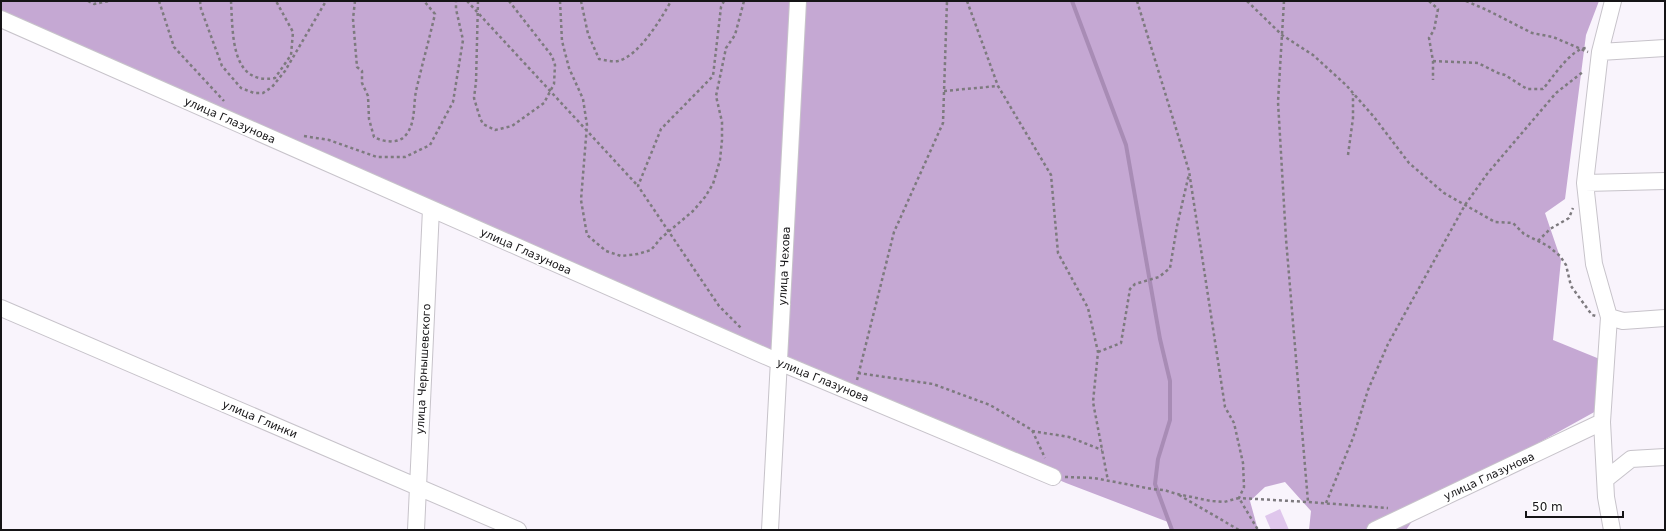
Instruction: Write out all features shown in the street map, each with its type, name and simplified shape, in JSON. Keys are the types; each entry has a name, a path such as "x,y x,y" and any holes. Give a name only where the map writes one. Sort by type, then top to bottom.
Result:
{"street":[{"name":"улица Чехова","path":"770,530 798,1"},
{"path":"1612,530 1606,497 1602,422 1609,317 1594,264 1586,187 1600,53 1613,1"},
{"name":"улица Глазунова","path":"1,19 779,362 1053,477"},
{"path":"1600,53 1665,48"},
{"path":"1586,187 1665,181"},
{"name":"улица Чернышевского","path":"416,530 431,209"},
{"name":"улица Глинки","path":"1,308 518,530"},
{"path":"1609,317 1623,321 1665,318"},
{"name":"улица Глазунова","path":"1375,530 1602,422"},
{"path":"1606,479 1631,458 1665,457"}],"path":[{"path":"88,1 94,4 109,1"},
{"path":"159,1 174,47 226,104"},
{"path":"200,1 201,9 222,66 241,88 254,93 263,93 272,87 285,71 326,1"},
{"path":"231,1 235,51 244,70 254,77 265,79 275,78 291,55 293,32 276,1"},
{"path":"355,1 353,19 357,66 362,71 362,83 368,96 369,119 374,137 379,140 396,142 405,136 412,123 416,92 435,14 424,1"},
{"path":"302,135 329,140 377,157 405,157 430,145 453,102 464,40 456,9 456,1"},
{"path":"467,1 638,186 719,306 747,334"},
{"path":"478,1 476,82 474,98 483,124 495,130 512,126 544,103 554,84 555,65 552,56 509,1"},
{"path":"560,1 562,41 569,68 583,99 587,131 581,200 587,235 606,251 621,256 638,254 651,250 661,238 692,211 705,197 713,184 720,160 722,140 722,122 716,96 726,48 735,35 744,1"},
{"path":"580,1 588,34 599,59 617,61 632,55 651,32 671,1"},
{"path":"638,186 661,129 713,76 721,7 724,1"},
{"path":"856,384 894,232 943,123 947,1"},
{"path":"967,1 998,86 1051,175 1058,253 1088,308 1098,352 1093,402 1108,481"},
{"path":"1137,1 1189,171 1225,407 1234,423 1243,463 1244,487 1239,498"},
{"path":"1247,1 1282,35 1313,55 1353,94 1374,117 1409,163 1444,193 1495,222 1513,223 1524,234 1548,246 1563,260 1566,265 1571,286 1592,315 1609,317"},
{"path":"1284,1 1278,102 1286,239 1308,502"},
{"path":"1429,1 1438,9 1434,30 1429,38 1433,61 1433,80"},
{"path":"1466,1 1532,33 1554,37 1600,53"},
{"path":"1433,61 1478,64 1505,75 1527,89 1543,89 1567,60 1582,48"},
{"path":"1582,48 1584,51 1591,53 1600,53"},
{"path":"1326,503 1353,438 1368,390 1388,344 1465,205 1487,174 1556,93 1600,53"},
{"path":"944,91 998,86"},
{"path":"1348,155 1353,118 1353,94"},
{"path":"1098,352 1121,343 1130,289 1135,284 1159,277 1170,268 1177,226 1189,171"},
{"path":"1538,241 1550,229 1569,218 1576,201 1586,187"},
{"path":"858,373 933,384 990,405 1032,430 1069,437 1102,450"},
{"path":"1032,430 1053,477 1094,478 1224,502 1239,498 1326,503 1393,509"},
{"path":"1177,494 1239,530"},
{"path":"1239,498 1258,530"}],"shaded area":[{"path":"1,1 1599,1 1586,35 1565,199 1545,213 1561,260 1553,340 1607,362 1598,410 1421,508 1406,530 1309,530 1311,511 1285,482 1265,487 1250,501 1258,530 1173,530 1168,522 1066,483 502,240 1,21"},
{"path":"1280,509 1289,530 1271,530 1265,516"}],"waterway":[{"path":"1072,1 1126,145 1160,339 1170,381 1170,420 1158,459 1155,484 1172,530"}]}
